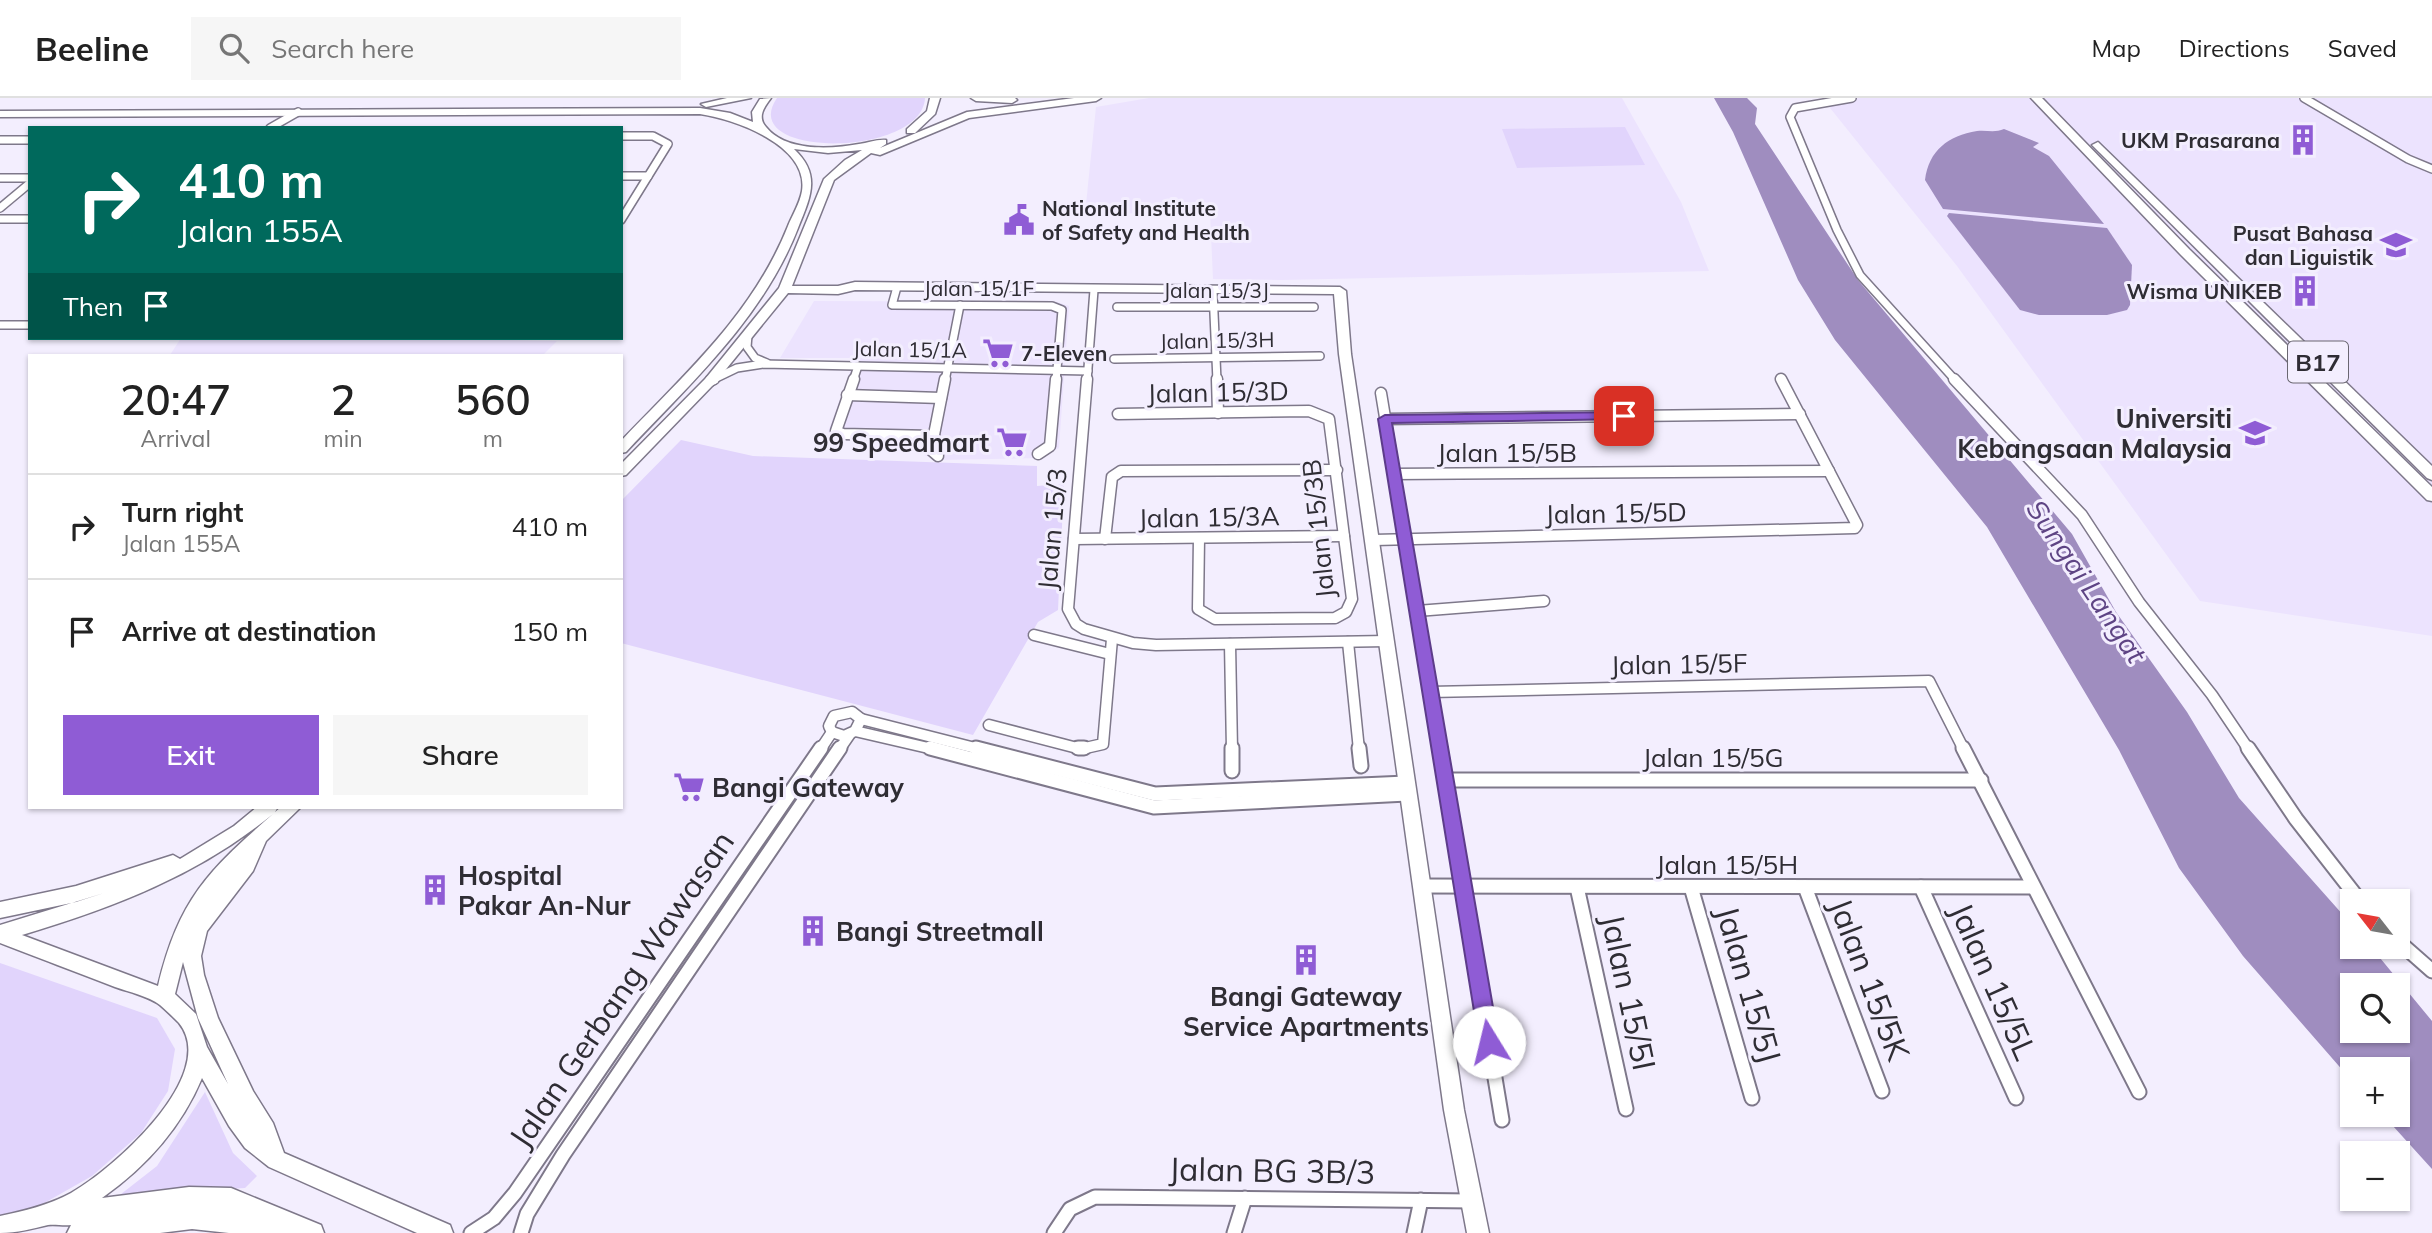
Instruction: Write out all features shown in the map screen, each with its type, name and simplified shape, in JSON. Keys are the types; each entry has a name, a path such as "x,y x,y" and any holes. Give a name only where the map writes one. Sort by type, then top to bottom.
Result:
{"main road":[{"path":"660,108 732,98"},
{"path":"0,114 272,121 298,112 660,108 719,104 746,98"},
{"path":"761,129 757,116 766,98"},
{"path":"919,126 932,112 935,98"},
{"path":"976,98 999,101 1047,98"},
{"path":"623,470 710,381 788,284 824,188 838,170 882,142 919,126 978,109 1093,98"},
{"path":"819,206 839,178 865,158 944,122 990,111 1060,105 1093,98"},
{"name":"B17","path":"2036,98 2193,260 2432,496"},
{"name":"B17","path":"2052,98 2432,475"},
{"path":"0,108 660,108 719,113 761,129 780,142 794,156 805,173 807,191 793,227 770,279 744,315 697,372 623,447"},
{"path":"660,108 730,121 768,143 785,158 793,168 796,180 793,227"},
{"path":"780,142 828,149 882,142"},
{"path":"788,284 838,290 855,286 1340,291 1345,354 1374,540 1406,788 1454,1110 1474,1201 1478,1233"},
{"path":"0,934 114,899 153,882 208,851 266,809"},
{"path":"165,997 176,953 194,910 224,870 290,809"},
{"path":"258,838 248,863 201,924 193,942 191,962 203,1004 242,1092 266,1131 276,1160"},
{"path":"0,910 76,894 208,851"},
{"path":"0,934 165,997 187,1015 197,1048 194,1070 182,1101 142,1154 84,1198 35,1220"},
{"path":"197,1048 236,1119 252,1142 276,1160 442,1233"},
{"path":"0,1227 183,1198 217,1197 231,1199 310,1232"},
{"path":"78,1233 192,1218 310,1232"}],"street":[{"path":"1852,98 1795,108 1790,117 1837,230 1860,275 2082,515 2139,602 2212,695 2296,819 2351,889"},
{"path":"2304,98 2408,159 2432,169"},
{"path":"623,136 654,136 663,138 668,144 623,217"},
{"path":"0,140 28,140"},
{"path":"623,176 648,176"},
{"path":"0,178 28,178"},
{"path":"0,208 28,186"},
{"path":"0,219 28,219"},
{"name":"Jalan 15/1F","path":"897,287 892,305 1052,306 1063,313 1057,370"},
{"name":"Jalan 15/3","path":"1094,290 1068,609 1076,624 1112,639 1156,645 1387,641"},
{"path":"1213,291 1218,413"},
{"path":"938,456 932,453 934,436 960,305"},
{"name":"Jalan 15/3J","path":"1117,307 1314,307"},
{"path":"0,325 28,325"},
{"path":"748,335 747,347 752,355 774,364"},
{"name":"Jalan 15/3H","path":"1114,359 1321,356"},
{"name":"Jalan 15/1A","path":"710,381 737,368 774,364 1088,371"},
{"path":"858,366 835,427 843,434 934,436"},
{"path":"1038,454 1050,446 1057,370"},
{"path":"1781,379 1829,471"},
{"path":"1381,393 1502,1120"},
{"path":"847,395 941,398"},
{"name":"Jalan 15/3D","path":"1118,414 1318,413"},
{"name":"Jalan 15/3B","path":"1199,538 1198,609 1215,618 1335,618 1345,614 1351,607 1352,599 1336,470 1329,419 1318,413"},
{"path":"1385,419 1800,414"},
{"path":"1105,539 1112,477 1121,471 1336,470"},
{"name":"Jalan 15/5D","path":"1374,540 1848,530 1857,525 1829,471"},
{"name":"Jalan 15/5B","path":"1394,474 1829,471"},
{"name":"Jalan 15/3A","path":"1074,539 1344,536"},
{"path":"1417,611 1544,601"},
{"path":"1034,635 1110,654"},
{"path":"989,725 1081,749 1102,744 1112,639"},
{"path":"1348,642 1361,766"},
{"path":"1230,644 1232,771"},
{"name":"Jalan 15/5F","path":"1430,692 1929,681 1981,780"},
{"path":"852,712 861,719 1155,794 1406,788 1154,807 872,733 839,736 832,732 829,723 838,714 852,712"},
{"path":"852,733 861,719"},
{"name":"Jalan Gerbang Wawasan","path":"471,1233 494,1218 515,1193 832,732"},
{"name":"Jalan Gerbang Wawasan","path":"521,1233 527,1214 563,1155 852,733"},
{"name":"Jalan 15/5G","path":"1445,780 1981,780"},
{"path":"1981,780 2139,1092"},
{"name":"Jalan 15/5H","path":"1421,886 2033,887"},
{"name":"Jalan 15/5I","path":"1577,887 1626,1109"},
{"name":"Jalan 15/5J","path":"1692,887 1752,1098"},
{"name":"Jalan 15/5K","path":"1805,887 1882,1091"},
{"name":"Jalan 15/5L","path":"1921,887 2016,1098"},
{"path":"2410,952 2432,971"},
{"name":"Jalan BG 3B/3","path":"1054,1233 1072,1205 1094,1197 1474,1201"},
{"path":"1234,1233 1245,1198"},
{"path":"1414,1233 1421,1200"}],"shaded area":[{"path":"777,98 925,98 916,118 895,132 866,140 834,143 805,141 782,132 771,118"},
{"path":"1149,98 1622,98 1681,202 1709,271 1282,280 1213,279 1210,212 1085,214 1096,107"},
{"name":"Universiti Kebangsaan Malaysia","path":"1822,98 2432,98 2432,636 2200,601 1957,266"},
{"path":"1625,127 1645,165 1517,168 1502,129"},
{"path":"814,301 1057,302 1069,306 1059,448 1041,458 938,460 924,455 926,440 839,438 828,432 855,358 780,358"},
{"path":"180,340 557,341 544,354 171,354"},
{"path":"681,440 753,456 1037,466 1037,486 1064,484 1058,610 1038,622 973,735 623,644 623,499"},
{"path":"0,963 157,1018 175,1049 168,1091 141,1133 92,1176 39,1206 0,1215"},
{"path":"205,1092 233,1153 257,1176 245,1188 209,1190 98,1212 157,1166"}],"water":[{"name":"Sungai Langat","path":"1714,98 1747,98 1757,108 1755,124 1858,280 2072,534 2116,612 2187,712 2239,798 2340,912 2340,959 2381,959 2392,973 2340,973 2340,1043 2410,1043 2410,994 2432,1021 2432,1169 2410,1145 2410,1141 2407,1141 2394,1127 2410,1127 2410,1057 2340,1057 2340,1067 2243,956 2179,868 2119,750 1987,527 1835,340 1798,280 1733,132"},
{"path":"2004,129 2039,143 2033,147 2049,156 2104,224 1943,209 1925,180 1927,169 1936,153 1949,141 1967,133"},
{"path":"1949,213 2107,228 2132,265 2130,305 2127,310 2107,315 2039,315 2020,310 1947,216"}],"place":[{"name":"UKM Prasarana","path":"2303,140"},
{"name":"National Institute of Safety and Health","path":"1019,220"},
{"name":"Pusat Bahasa dan Liguistik","path":"2396,245"},
{"name":"Wisma UNIKEB","path":"2305,291"},
{"name":"7-Eleven","path":"998,353"},
{"name":"Universiti Kebangsaan Malaysia","path":"2255,433"},
{"name":"99 Speedmart","path":"1012,442"},
{"name":"Bangi Gateway","path":"689,787"},
{"name":"Hospital Pakar An-Nur","path":"435,890"},
{"name":"Bangi Streetmall","path":"813,931"},
{"name":"Bangi Gateway Service Apartments","path":"1306,960"}],"route":[{"path":"1489,1042 1385,419 1624,416"}]}
